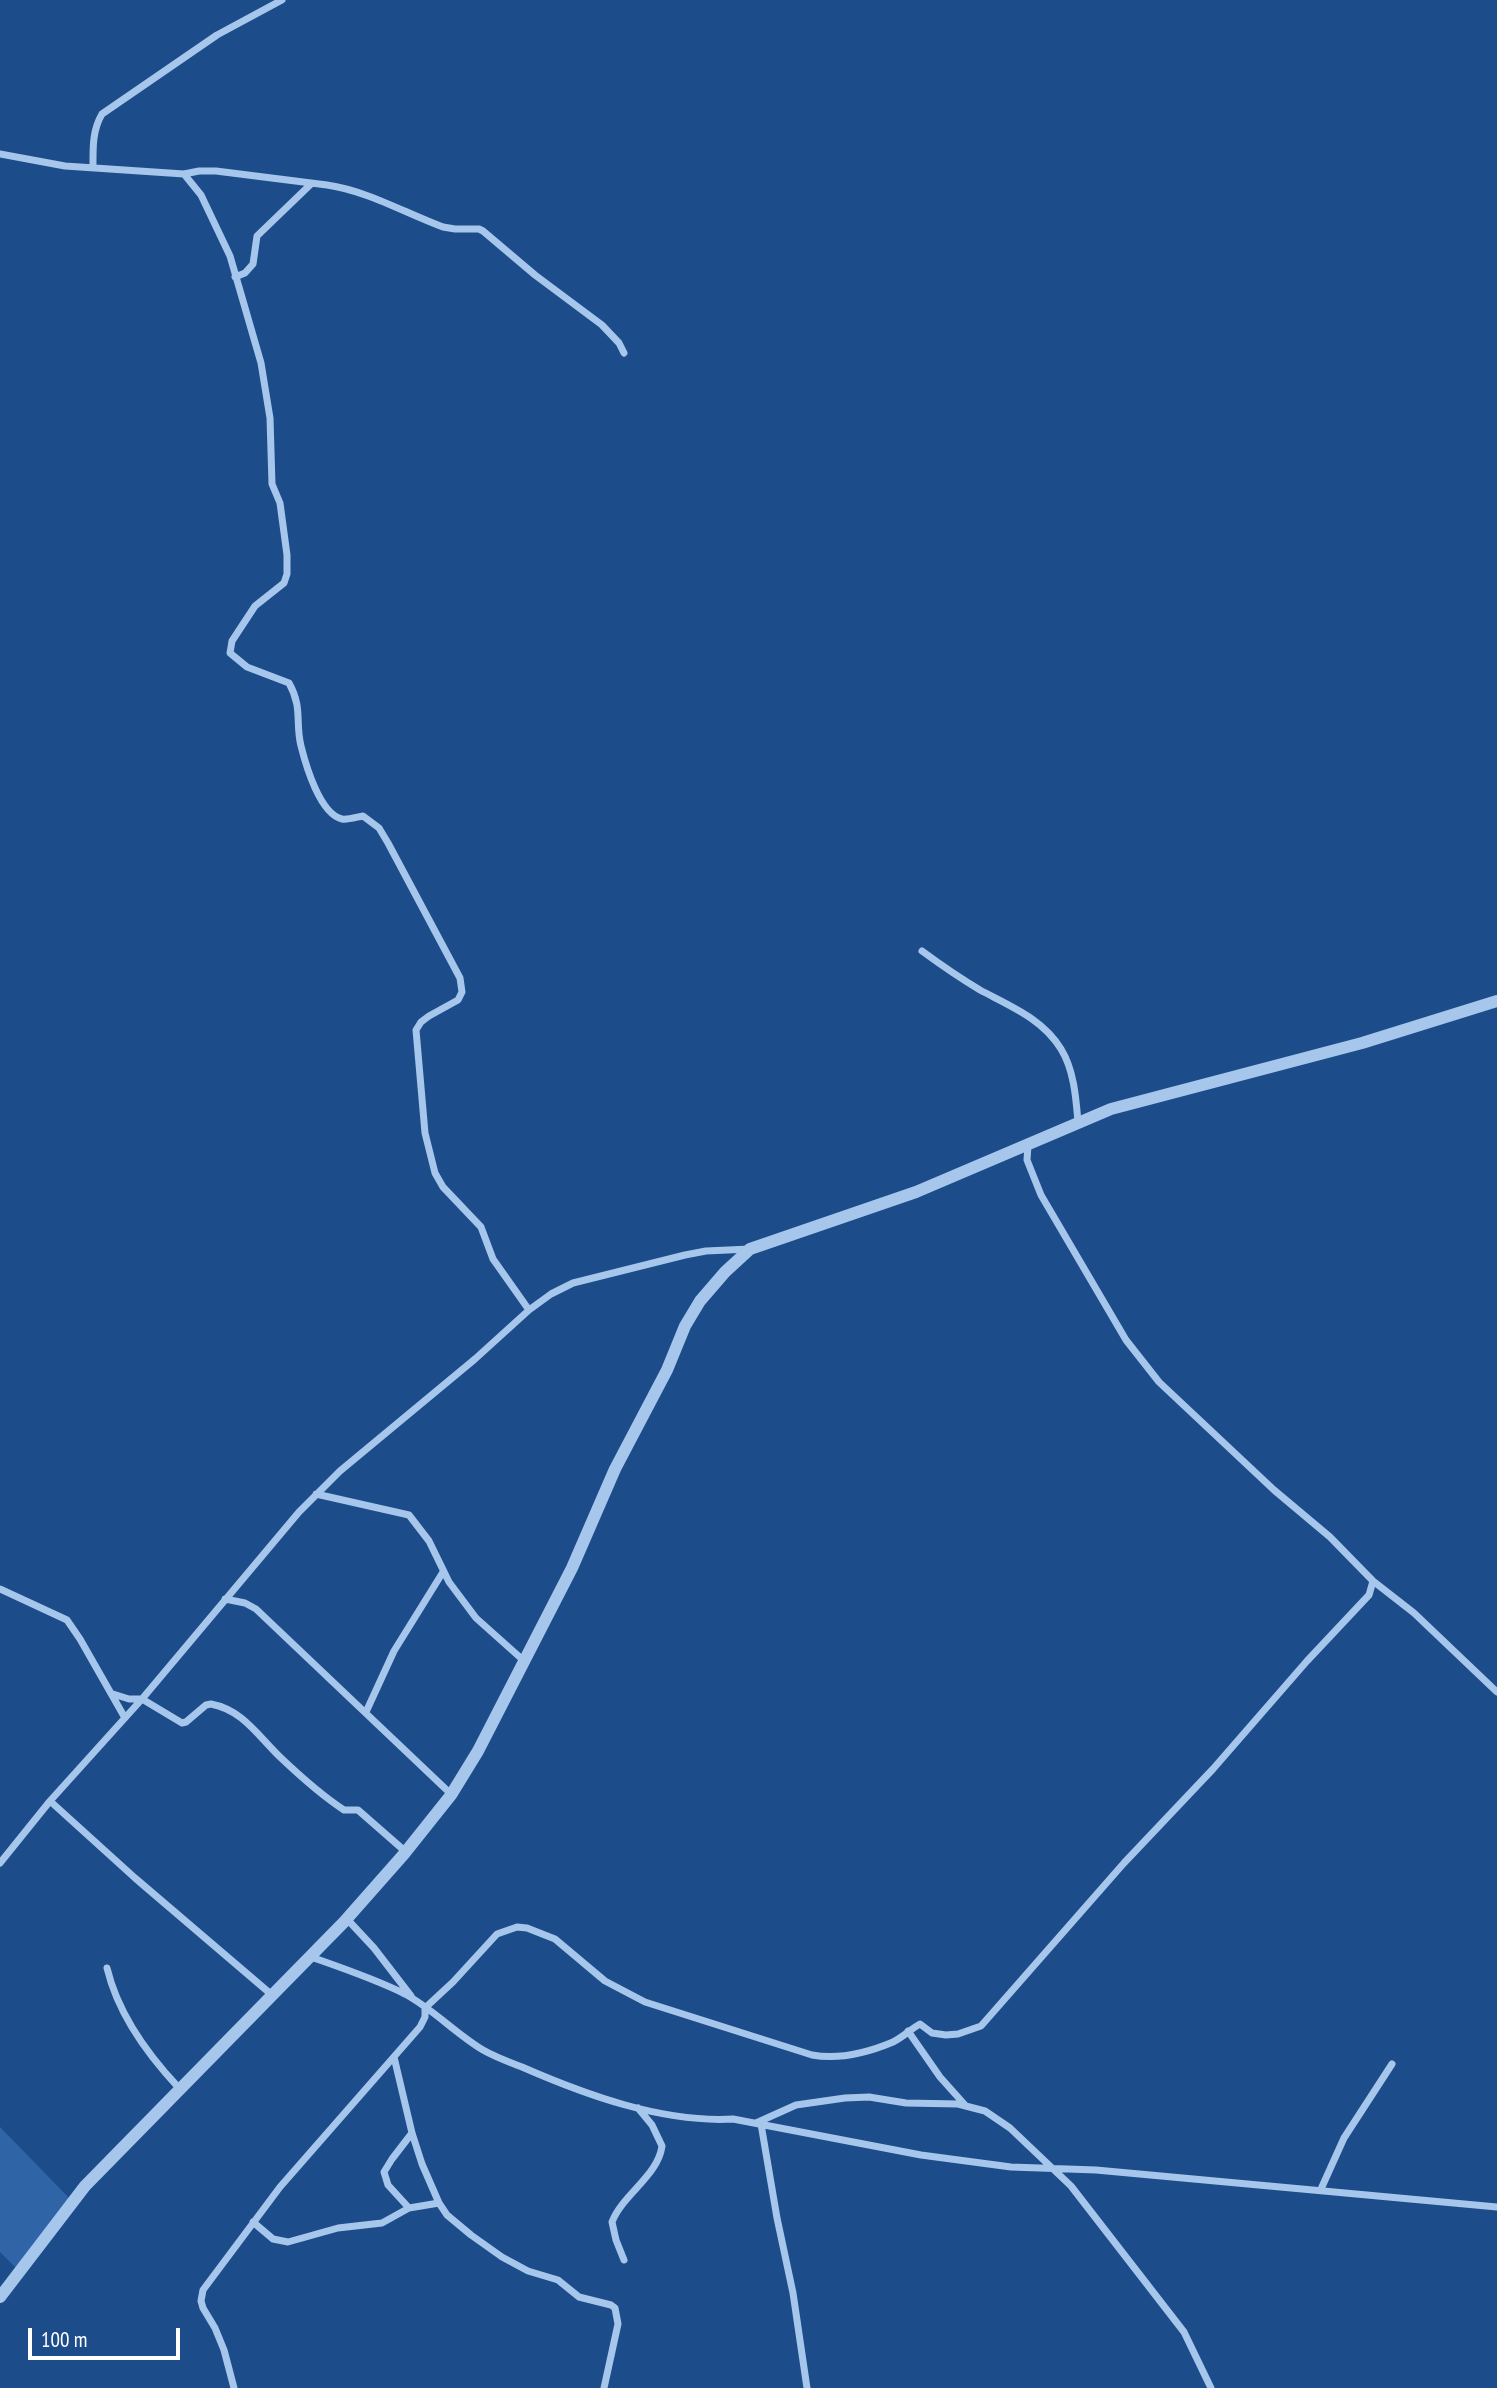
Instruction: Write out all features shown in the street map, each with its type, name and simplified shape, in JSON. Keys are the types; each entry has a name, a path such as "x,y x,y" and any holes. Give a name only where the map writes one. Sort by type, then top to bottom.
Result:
{"street":[{"path":"93,168 93,141 96,124 102,114 207,41 282,0"},
{"path":"0,154 65,166 184,174 216,172 345,188 443,227 479,229 602,325 619,343 624,354"},
{"path":"184,174 201,195 229,256 261,363 268,396 271,475 285,531 287,574 284,583 255,606 232,641 230,653 247,667 289,683 299,705 300,744 321,801 330,812 340,818 345,820 363,816 379,828 457,970 462,988 460,997 421,1022 416,1030 429,1155 443,1187 481,1227 493,1259 529,1310"},
{"path":"235,277 245,273 253,264 257,236 311,184"},
{"path":"922,951 968,982 1036,1021 1052,1035 1063,1051 1070,1072 1078,1122"},
{"path":"0,1863 50,1801 142,1699 316,1494 551,1294 573,1283 608,1273 706,1251 750,1249 916,1192 1078,1122 1142,1100 1362,1043 1497,1001"},
{"path":"1028,1145 1027,1160 1041,1195 1126,1340 1146,1367 1274,1490 1345,1552 1373,1581 1414,1612 1497,1692"},
{"path":"0,2296 85,2186 347,1919 452,1795 478,1751 572,1568 615,1469 667,1370 685,1326 700,1301 750,1249"},
{"path":"316,1494 409,1515 416,1521 429,1541 443,1572 476,1618 523,1660"},
{"path":"366,1712 394,1651 443,1572"},
{"path":"234,2388 224,2350 203,2308 203,2290 280,2186 424,2022 425,2008 497,1934 517,1927 527,1928 555,1939 605,1981 645,2002 812,2055 835,2058 850,2056 893,2042 920,2024 932,2034 958,2034 981,2026 1124,1863 1213,1769 1336,1629 1360,1606 1369,1595 1373,1581"},
{"path":"0,1589 67,1620 125,1718"},
{"path":"225,1599 245,1603 256,1609 452,1795"},
{"path":"113,1694 129,1699 142,1699 182,1723 186,1723 206,1705 211,1704 240,1716 273,1751 321,1794 344,1811 358,1810 406,1852"},
{"path":"50,1801 272,1995"},
{"path":"347,1919 374,1948 415,2001"},
{"path":"311,1957 385,1985 415,2001 465,2039 487,2052 559,2084 638,2108 709,2121 733,2119 921,2155 1011,2167 1096,2170 1496,2207"},
{"path":"107,1968 111,1986 129,2022 157,2064 179,2088"},
{"path":"908,2031 940,2077 966,2105"},
{"path":"394,2057 422,2164 439,2203 458,2225 502,2257 528,2271 558,2280 579,2297 615,2308 618,2324 604,2388"},
{"path":"1321,2189 1345,2138 1392,2064"},
{"path":"758,2124 796,2105 845,2098 869,2097 906,2103 935,2102 966,2105 985,2111 1010,2128 1075,2191 1184,2332 1211,2388"},
{"path":"624,2260 612,2222 623,2202 658,2161 662,2146 652,2125 638,2108"},
{"path":"758,2124 793,2293 807,2388"},
{"path":"409,2208 388,2185 384,2172 412,2133"},
{"path":"254,2222 273,2239 289,2242 338,2228 382,2223 409,2208 439,2203"}],"shaded area":[{"path":"0,2127 71,2200 21,2273 0,2252"}]}
